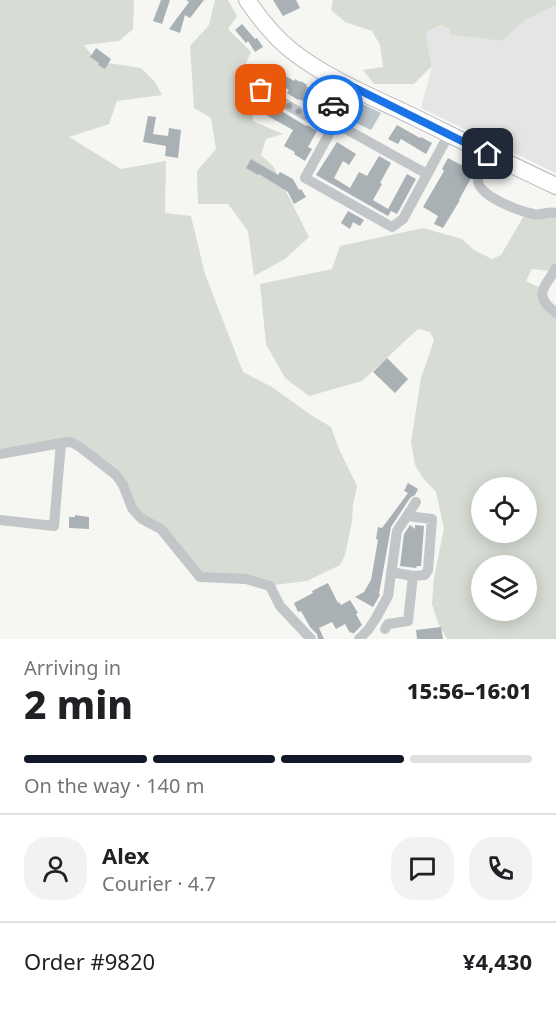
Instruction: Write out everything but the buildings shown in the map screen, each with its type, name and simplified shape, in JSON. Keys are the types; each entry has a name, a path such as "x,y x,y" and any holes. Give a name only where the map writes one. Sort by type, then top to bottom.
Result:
{"main road":[{"path":"247,0 258,17 290,50 309,63 345,83 556,186"}],"street":[{"path":"261,90 322,125 345,83"},
{"path":"427,174 335,123 305,178 392,227 403,219 449,134"},
{"path":"488,154 478,178 482,190 503,203 535,215 556,213"},
{"path":"556,268 543,288 543,296 544,302 556,313"},
{"path":"0,454 71,442 80,447 116,476 123,485 132,508 142,519 161,529 200,577 246,579 270,586 280,606 311,639"},
{"path":"0,520 54,526 61,443"},
{"path":"359,639 368,630 386,602 397,531 416,502"},
{"path":"391,572 413,576 425,575 428,570 432,519 407,516"},
{"path":"385,629 388,624 408,621 413,576"}],"shaded area":[{"path":"0,0 134,0 133,29 119,41 84,45 96,61 141,68 155,82 162,95 117,101 109,124 69,137 121,169 166,161 165,213 191,216 205,274 243,372 272,387 331,427 357,486 345,555 340,565 307,581 274,585 201,574 141,514 122,480 77,441 0,453"},
{"path":"215,0 228,0 237,16 228,29 251,52 238,82 252,95 253,121 283,134 266,139 261,155 273,166 309,237 285,259 254,276 248,231 228,204 198,204 197,171 216,149 211,118 194,108 190,46 209,25"},
{"path":"333,0 556,0 556,5 524,21 502,41 451,35 450,29 440,25 426,33 432,66 414,84 374,84 363,70 383,67 380,45 372,31 345,22 331,10"},
{"path":"556,5 556,173 421,108 432,66 426,33 440,25 450,29 451,35 502,41 524,21"},
{"path":"352,99 381,113 371,130 344,117 343,114"},
{"path":"525,214 556,215 556,262 550,271 532,269 526,281 541,288 556,315 556,639 447,639 438,623 432,604 434,578 444,528 436,492 415,465 411,442 421,378 434,340 430,332 418,329 362,381 309,396 285,378 266,344 260,284 332,269 340,246 423,228 462,239 474,250 492,259 501,255"}],"way so far":[{"path":"261,90 322,125 333,105"}],"route":[{"path":"333,105 345,83 488,154"}]}
